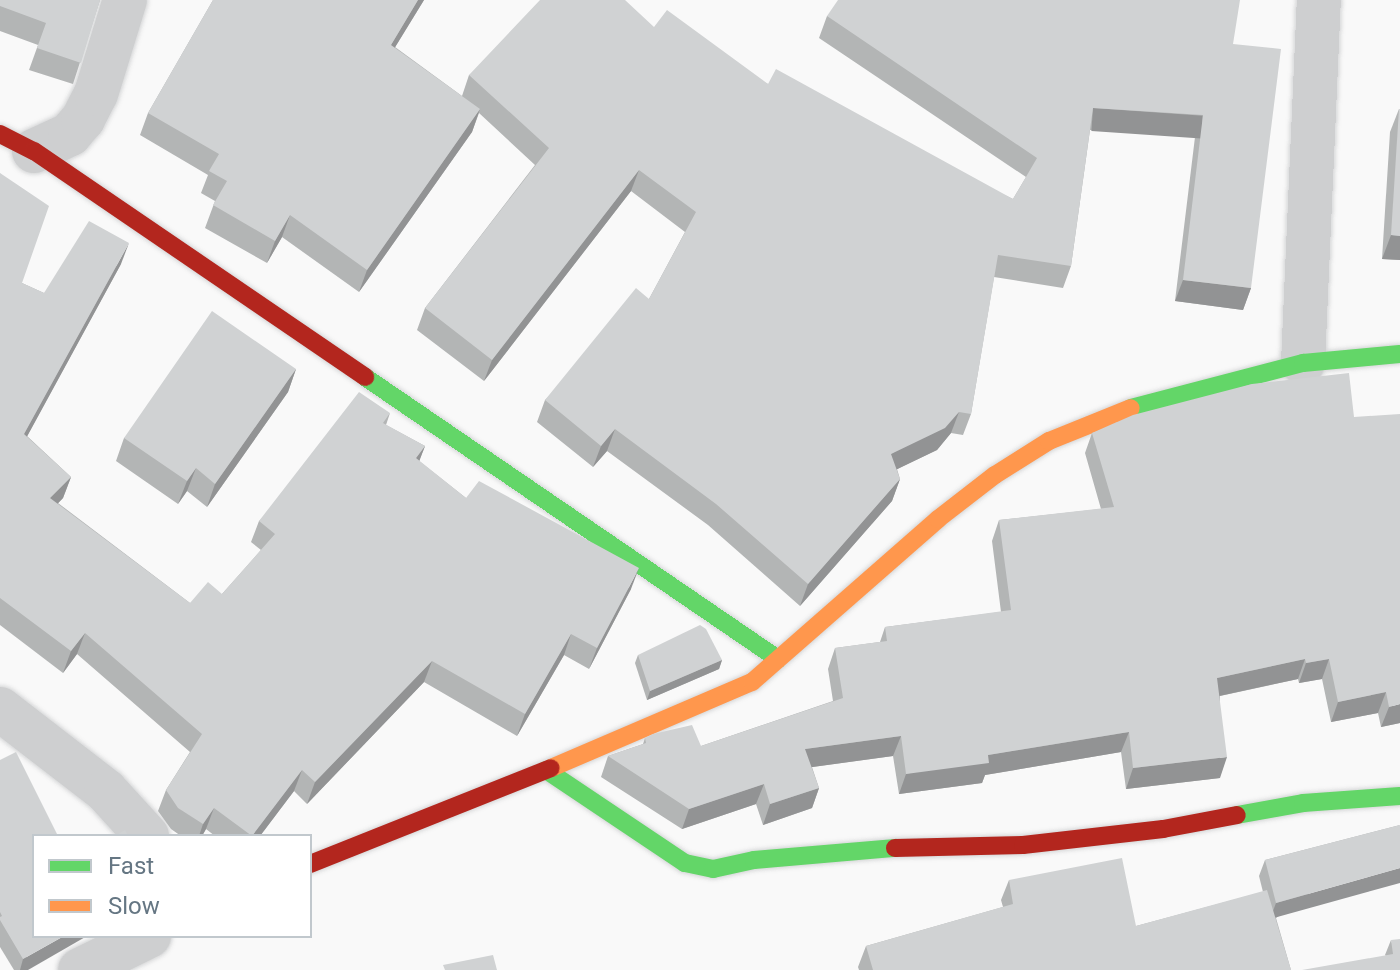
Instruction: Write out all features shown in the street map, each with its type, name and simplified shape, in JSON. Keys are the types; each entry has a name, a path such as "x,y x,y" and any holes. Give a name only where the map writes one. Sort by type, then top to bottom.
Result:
{"street":[{"path":"17,142 70,134 83,119 96,94 125,0"},
{"path":"1303,363 1319,0"},
{"path":"17,142 778,659"},
{"path":"312,863 546,770 752,682 938,519 995,475 1049,441 1117,412 1303,363 1400,354"},
{"path":"0,709 106,791 145,834"},
{"path":"546,770 685,863 713,869 754,860 878,848 1023,845 1163,829 1303,803 1400,796"},
{"path":"80,970 145,938"}],"building":[{"path":"0,0 100,0 81,63 37,48 46,23 0,6"},
{"path":"213,0 418,0 391,45 480,109 367,270 290,215 275,241 213,205 227,181 209,171 219,154 148,113"},
{"path":"540,0 625,0 654,27 667,10 768,84 776,69 1013,199 1037,158 827,16 838,0 1240,0 1233,44 1281,49 1251,288 1183,280 1203,115 1093,108 1071,266 998,255 971,414 959,412 945,428 891,454 900,479 808,584 716,504 615,429 601,446 545,400 636,288 649,299 696,212 639,170 492,360 425,308 549,148 469,75"},
{"path":"1400,109 1400,236 1391,235"},
{"path":"0,173 49,206 22,283 44,293 89,221 129,243 24,434 71,477 50,498 190,603 208,582 222,594 275,534 259,521 359,392 390,413 383,423 425,446 416,458 466,498 479,481 639,568 597,648 571,634 525,714 432,661 315,782 302,770 254,834 214,808 203,824 178,808 166,790 202,734 85,633 71,651 0,598"},
{"path":"212,311 296,369 215,484 196,468 187,481 124,438"},
{"path":"1349,373 1354,417 1400,414 1400,704 1389,707 1386,692 1338,702 1329,659 1306,663 1305,659 1217,678 1227,757 1133,768 1129,732 988,755 989,763 906,774 901,736 805,749 819,788 770,804 764,784 689,809 608,756 646,743 645,738 653,734 692,725 701,746 843,698 835,648 887,641 885,627 1011,610 999,520 1114,507 1092,433 1133,415 1252,384"},
{"path":"700,625 706,629 722,660 650,691 638,655"},
{"path":"16,752 57,834 32,834 32,938 60,938 23,959 0,920 0,760"},
{"path":"1400,825 1400,868 1276,903 1265,860"},
{"path":"1122,858 1136,926 1267,890 1291,970 873,970 866,946 1013,904 1009,880"},
{"path":"1400,939 1400,970 1302,970 1393,954 1391,940"},
{"path":"493,955 497,970 445,970 443,965"}],"traffic: fast":[{"path":"1131,408 1303,363 1400,354"},
{"path":"365,377 778,659"},
{"path":"546,770 685,863 713,869 754,860 895,848"},
{"path":"1237,815 1303,803 1400,796"}],"traffic: slow":[{"path":"551,768 752,682 938,519 995,475 1049,441 1131,408"}],"traffic: jam":[{"path":"0,134 34,151 365,377"},
{"path":"312,863 551,768"},
{"path":"895,848 1023,845 1163,829 1237,815"}]}
